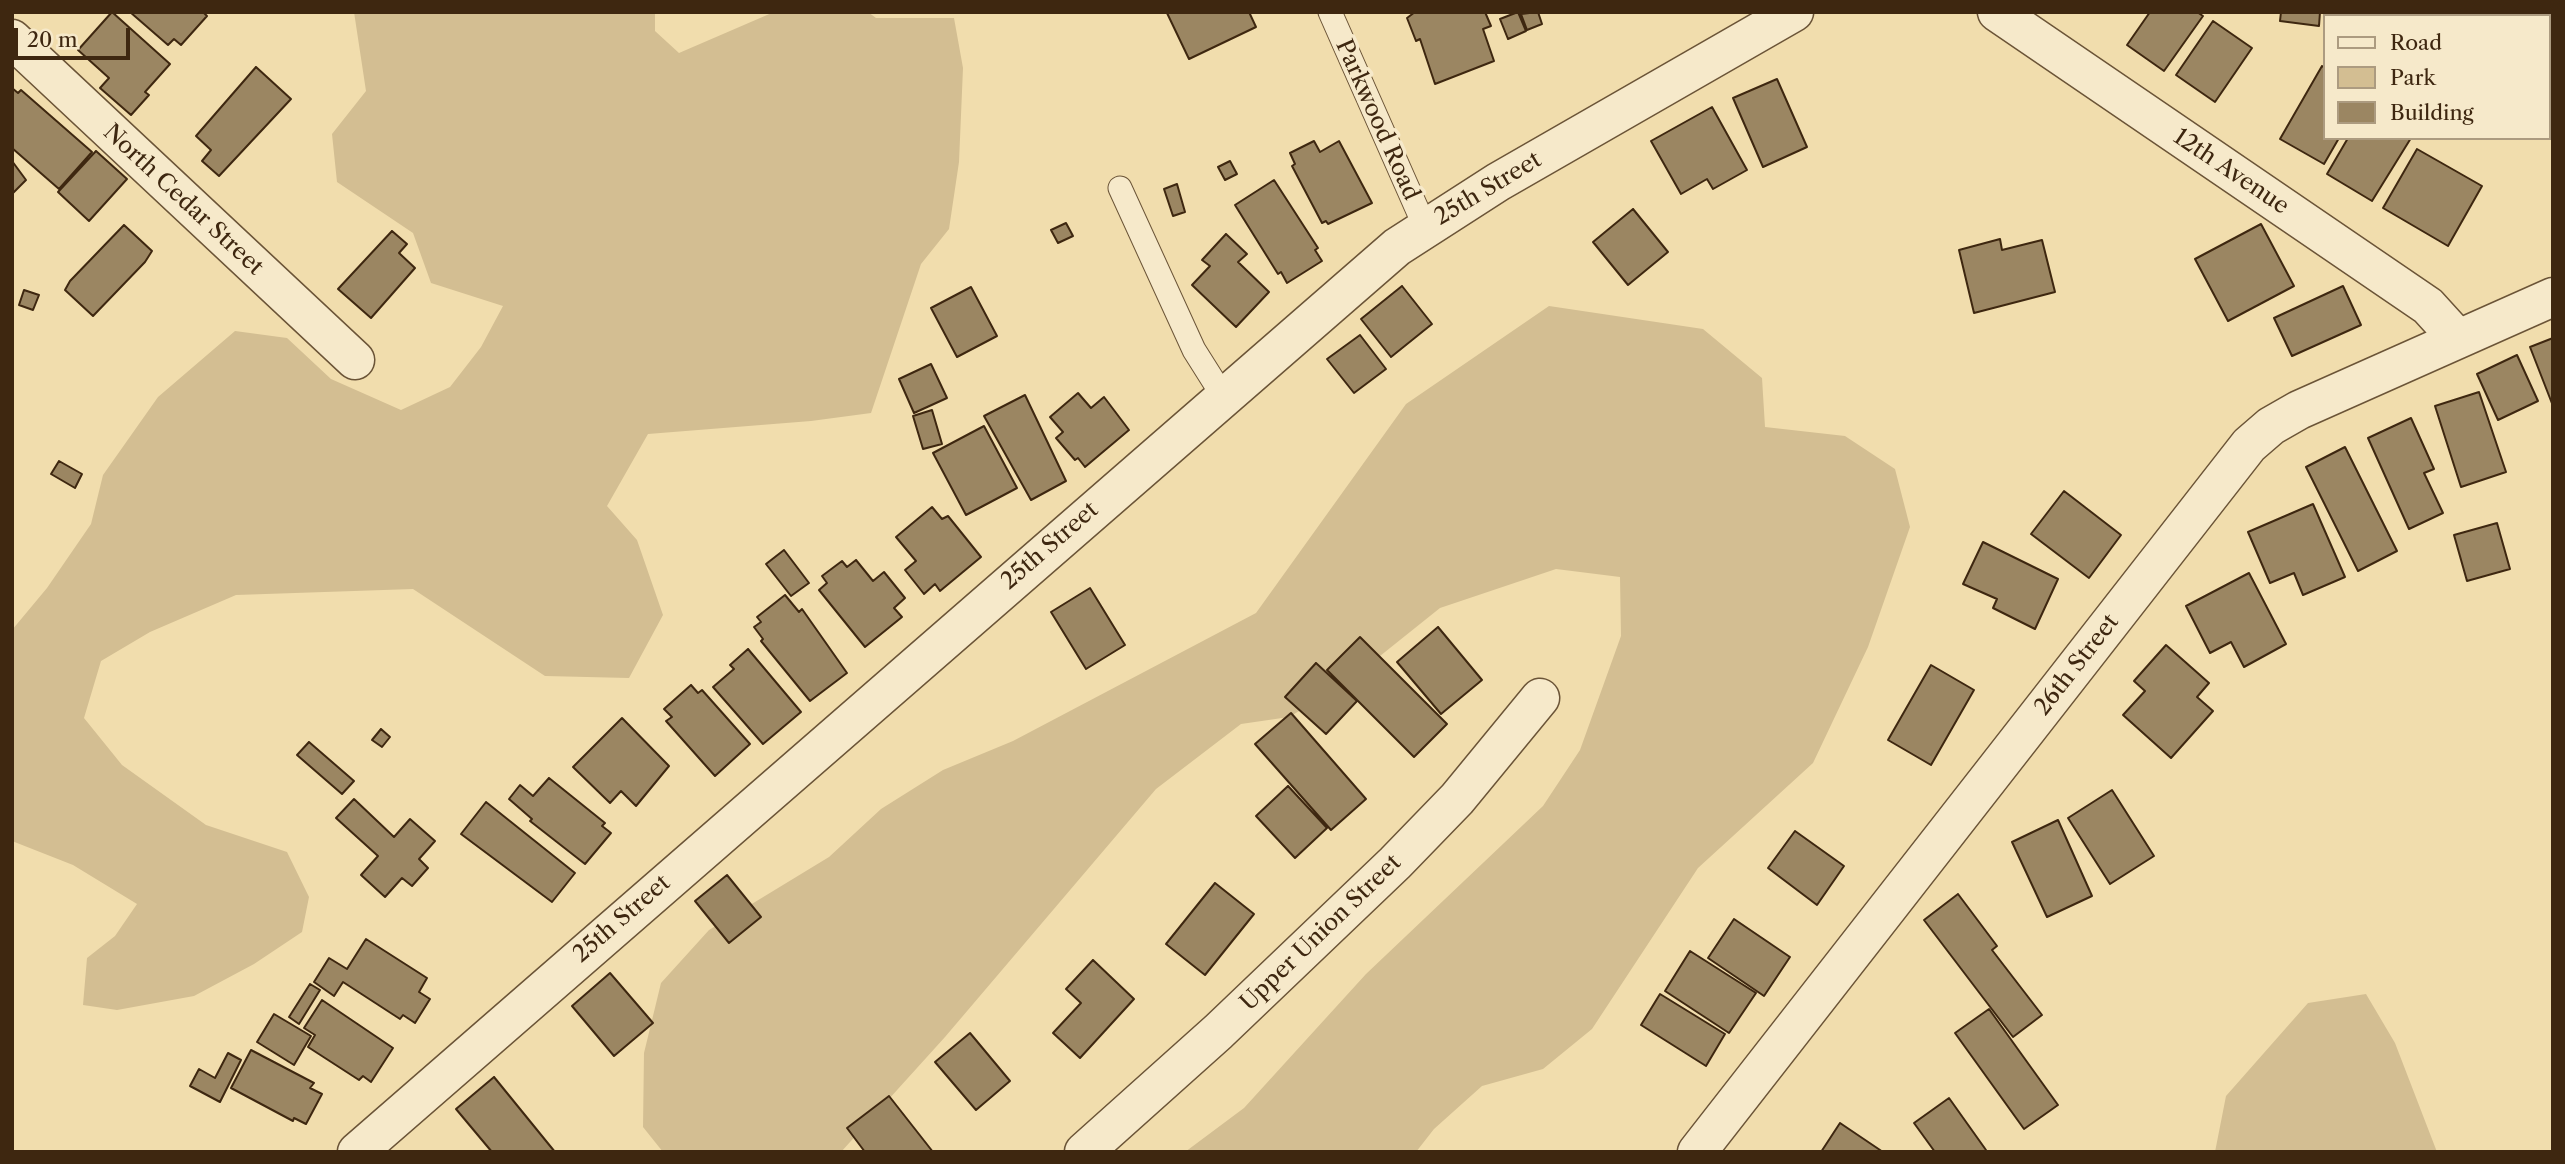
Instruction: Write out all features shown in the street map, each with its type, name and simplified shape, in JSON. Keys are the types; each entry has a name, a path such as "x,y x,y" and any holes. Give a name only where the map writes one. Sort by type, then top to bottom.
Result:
{"street":[{"name":"25th Street","path":"357,1152 1361,276 1425,227 1794,12"},
{"name":"12th Avenue","path":"1997,12 2428,306 2458,339"},
{"name":"North Cedar Street","path":"12,39 355,360"},
{"name":"26th Street","path":"1697,1152 2249,445 2271,426 2299,410 2553,296"},
{"name":"Upper Union Street","path":"1084,1152 1218,1032 1395,863 1457,799 1540,698"}],"lane":[{"name":"Parkwood Road","path":"1330,12 1425,227"},
{"path":"1120,188 1194,350 1223,396"}],"green space":[{"path":"354,12 655,12 655,31 679,53 774,12 868,12 876,18 954,18 963,68 959,162 949,229 921,264 871,413 811,421 648,434 607,506 637,540 663,615 629,678 545,676 413,589 236,595 150,632 101,661 84,718 122,765 206,825 287,852 309,897 302,932 254,964 194,996 117,1010 83,1005 87,958 115,936 137,904 73,865 12,841 12,630 47,588 91,524 103,475 158,397 235,331 287,338 331,379 401,410 450,387 481,347 503,306 431,283 413,233 337,182 332,134 366,91"},
{"path":"1549,306 1703,329 1762,378 1765,427 1845,436 1895,469 1910,527 1868,647 1813,763 1698,868 1592,1029 1543,1069 1482,1086 1434,1129 1416,1152 1185,1152 1244,1108 1366,974 1543,806 1580,750 1621,636 1620,577 1556,569 1440,608 1345,684 1289,717 1241,724 1156,789 945,1037 841,1152 663,1152 643,1127 644,1053 661,983 709,930 829,857 881,809 943,770 1013,741 1256,613 1406,404"},
{"path":"2366,994 2395,1043 2437,1152 2215,1152 2226,1096 2308,1003"}],"building":[{"path":"112,12 170,64 145,92 149,95 131,115 100,88 109,78 78,50"},
{"path":"130,12 203,12 207,16 181,45 174,39 168,45"},
{"path":"1249,12 1256,27 1189,59 1167,13"},
{"path":"1415,12 1485,12 1491,26 1483,29 1494,61 1435,84 1420,39 1416,41 1407,18"},
{"path":"1518,12 1526,31 1508,39 1500,19"},
{"path":"1538,12 1542,24 1527,30 1521,14"},
{"path":"2150,12 2197,12 2203,16 2164,71 2127,45"},
{"path":"2281,12 2320,12 2319,26 2280,21"},
{"path":"2213,21 2252,48 2215,102 2176,75"},
{"path":"2322,66 2324,140 2338,140 2324,164 2280,139"},
{"path":"256,67 291,99 219,176 202,161 211,150 196,136"},
{"path":"1777,79 1807,147 1763,167 1733,98"},
{"path":"12,88 18,93 21,90 92,152 59,189 12,148"},
{"path":"1712,107 1747,170 1713,189 1707,179 1681,194 1651,141"},
{"path":"2347,140 2410,140 2372,201 2327,174"},
{"path":"1314,141 1320,152 1339,141 1372,203 1328,224 1326,221 1322,223 1292,166 1295,164 1290,153"},
{"path":"2417,149 2482,186 2448,246 2383,208"},
{"path":"96,151 127,179 89,221 58,192"},
{"path":"12,161 26,180 12,194"},
{"path":"1230,161 1237,174 1225,180 1218,167"},
{"path":"1274,180 1318,248 1315,250 1322,261 1287,283 1281,272 1278,274 1235,205"},
{"path":"1177,184 1185,212 1173,216 1164,189"},
{"path":"1633,209 1668,252 1628,285 1593,242"},
{"path":"1066,223 1073,236 1058,243 1051,230"},
{"path":"2261,224 2294,286 2228,321 2195,259"},
{"path":"124,225 152,251 145,262 93,316 65,290 70,281"},
{"path":"392,231 407,244 399,253 415,268 371,318 338,289"},
{"path":"1226,234 1247,254 1238,262 1269,292 1236,327 1192,285 1210,266 1202,260"},
{"path":"2000,239 2002,250 2042,240 2055,292 1974,313 1959,250"},
{"path":"1402,286 1432,324 1391,357 1361,319"},
{"path":"2343,286 2361,325 2292,356 2274,318"},
{"path":"971,287 997,336 957,357 931,308"},
{"path":"24,290 39,295 33,310 19,305"},
{"path":"1360,335 1386,369 1354,393 1327,359"},
{"path":"2553,338 2553,406 2530,347"},
{"path":"2517,355 2538,401 2498,420 2477,374"},
{"path":"931,364 947,398 914,413 899,379"},
{"path":"2479,392 2506,472 2461,487 2435,406"},
{"path":"1078,393 1091,408 1104,397 1129,430 1085,467 1078,458 1075,460 1056,438 1063,432 1050,417"},
{"path":"1025,395 1066,481 1031,500 984,416"},
{"path":"932,410 942,444 923,449 913,416"},
{"path":"2411,418 2434,469 2424,473 2443,513 2409,529 2368,438"},
{"path":"984,426 1017,488 966,515 933,453"},
{"path":"2345,447 2397,551 2358,571 2306,467"},
{"path":"59,461 82,474 75,488 51,474"},
{"path":"2064,491 2121,535 2089,578 2031,534"},
{"path":"2313,504 2345,577 2303,595 2294,573 2270,583 2248,532"},
{"path":"932,507 942,519 948,516 981,557 940,591 935,584 924,594 905,570 916,561 896,537"},
{"path":"2497,523 2510,569 2467,581 2454,535"},
{"path":"1983,542 2058,579 2035,629 1993,608 1997,599 1963,584"},
{"path":"784,550 809,583 791,596 766,564"},
{"path":"856,560 873,581 884,572 905,598 894,608 902,617 865,647 819,590 827,583 822,576 842,561 847,567"},
{"path":"2249,573 2286,644 2244,667 2231,642 2210,653 2186,606"},
{"path":"1090,588 1125,645 1086,669 1051,612"},
{"path":"785,595 799,612 802,609 847,673 810,701 761,641 763,639 754,627 761,622 757,617"},
{"path":"1438,627 1482,680 1441,714 1397,662"},
{"path":"1360,637 1447,724 1414,757 1327,670"},
{"path":"2166,645 2209,683 2197,697 2213,711 2171,758 2123,715 2145,691 2134,681"},
{"path":"748,649 801,712 763,744 713,687 734,669 730,665"},
{"path":"1316,663 1357,701 1326,734 1285,697"},
{"path":"1931,665 1974,690 1931,765 1888,740"},
{"path":"691,685 698,693 702,690 750,744 715,776 666,721 672,717 664,709"},
{"path":"1291,713 1366,799 1331,830 1255,744"},
{"path":"622,718 669,766 636,806 621,791 610,803 573,767"},
{"path":"381,729 390,737 382,747 372,740"},
{"path":"309,742 354,781 342,794 297,755"},
{"path":"549,778 605,823 602,826 611,833 585,864 530,821 532,819 509,799 520,785 533,796"},
{"path":"1288,786 1327,828 1295,858 1256,816"},
{"path":"2112,790 2154,856 2110,884 2068,818"},
{"path":"354,799 394,837 410,819 435,841 419,859 428,868 412,886 402,878 385,897 361,875 378,856 336,818"},
{"path":"486,802 575,873 552,902 461,834"},
{"path":"2058,820 2092,896 2047,917 2012,842"},
{"path":"1795,831 1844,866 1817,905 1768,868"},
{"path":"727,875 761,917 729,943 695,901"},
{"path":"1215,883 1254,914 1205,975 1166,944"},
{"path":"1958,894 1997,946 1992,950 2042,1015 2013,1037 1924,920"},
{"path":"1734,919 1790,957 1764,996 1708,958"},
{"path":"366,939 427,978 419,992 430,999 415,1023 403,1015 400,1019 343,982 334,996 314,982 329,958 347,969"},
{"path":"1690,951 1756,993 1729,1033 1665,991"},
{"path":"1093,960 1134,999 1080,1058 1053,1033 1081,1003 1066,989"},
{"path":"610,973 653,1023 614,1056 572,1006"},
{"path":"310,984 320,990 299,1024 289,1017"},
{"path":"1660,994 1725,1034 1706,1066 1641,1025"},
{"path":"322,1000 393,1048 371,1082 363,1076 359,1080 308,1047 315,1035 304,1028"},
{"path":"1989,1009 2058,1105 2024,1129 1955,1033"},
{"path":"274,1014 311,1036 294,1065 257,1042"},
{"path":"970,1033 1010,1081 976,1110 935,1062"},
{"path":"251,1050 314,1083 310,1088 322,1094 306,1124 294,1118 293,1121 231,1088"},
{"path":"228,1053 241,1060 220,1102 190,1086 199,1069 215,1078"},
{"path":"494,1077 555,1152 492,1152 456,1109"},
{"path":"889,1096 933,1152 865,1152 847,1128"},
{"path":"1949,1098 1986,1150 1935,1152 1914,1123"},
{"path":"1840,1123 1883,1152 1821,1152"}]}
